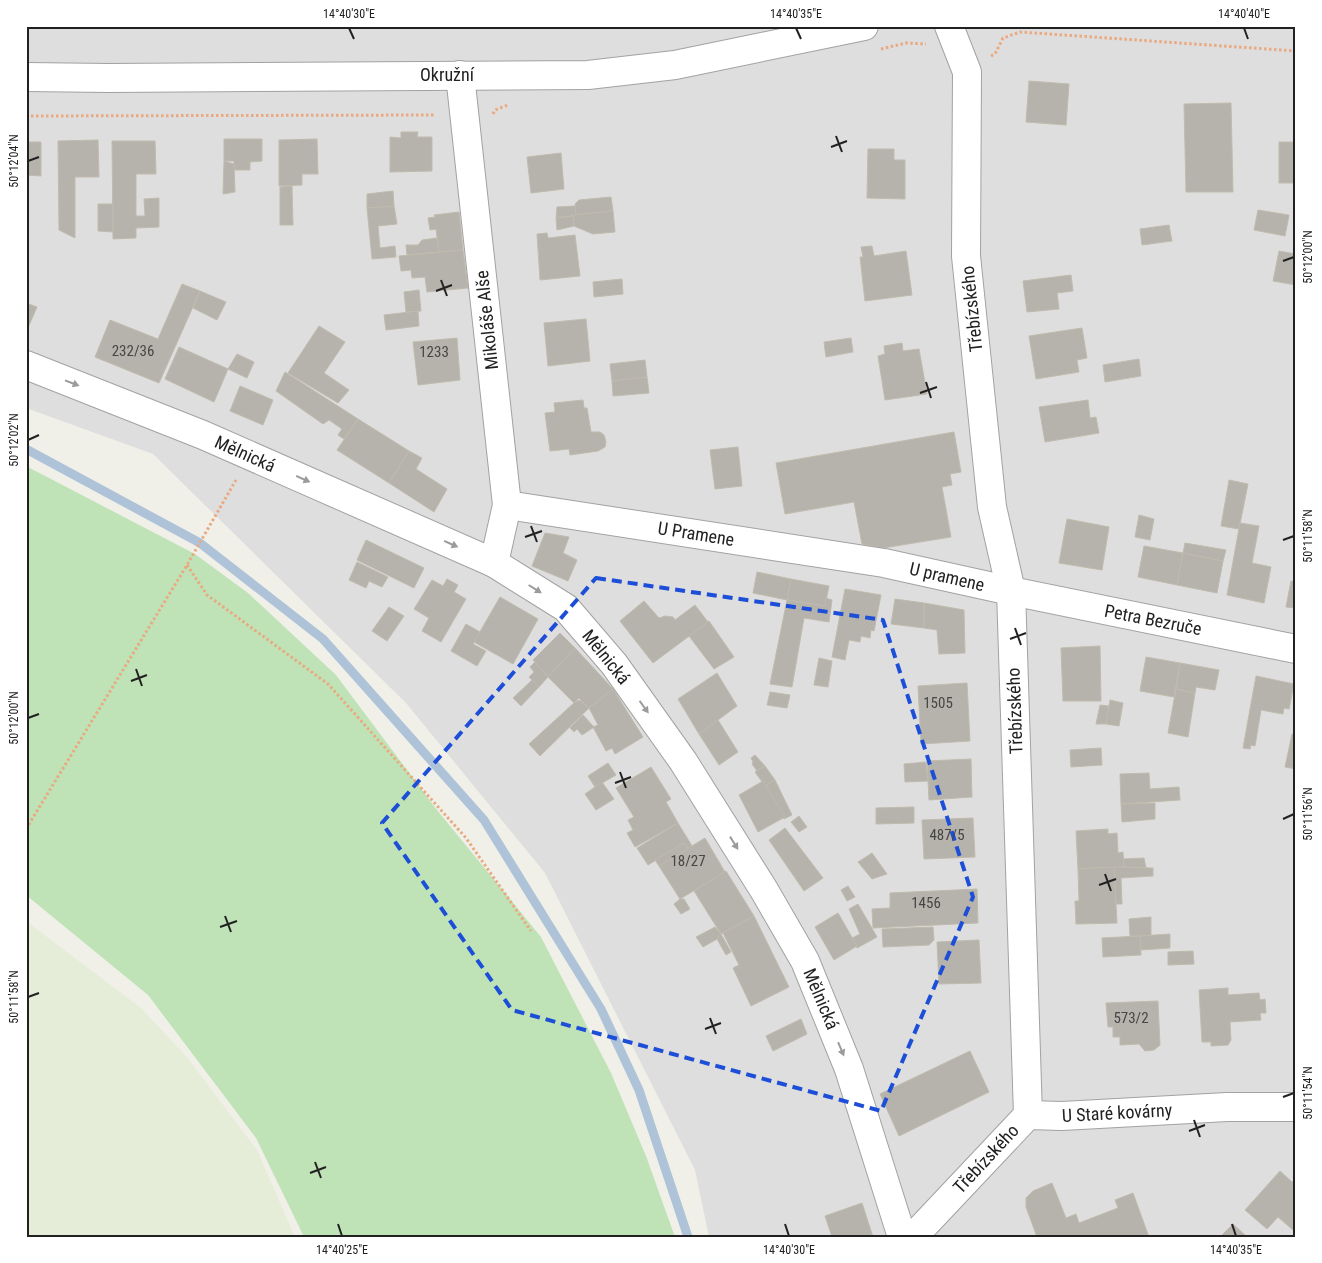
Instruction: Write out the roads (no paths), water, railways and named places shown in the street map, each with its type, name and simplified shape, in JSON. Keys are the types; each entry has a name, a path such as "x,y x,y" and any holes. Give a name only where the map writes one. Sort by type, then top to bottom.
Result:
{"street":[{"name":"Okružní","path":"26,77 588,75 675,65 864,26"},
{"name":"Třebízského","path":"913,1237 1028,1115 1011,591 992,507 966,256 967,72 949,26"},
{"name":"Mikoláše Alše","path":"460,75 508,505 494,564"},
{"name":"Mělnická","path":"26,366 203,435 494,564 566,608 614,664 683,762 764,890 804,960 849,1069 902,1237"},
{"name":"U Pramene","path":"508,505 884,563"},
{"name":"U pramene","path":"884,563 1011,591"},
{"name":"Petra Bezruče","path":"1011,591 1296,649"},
{"name":"U Staré kovárny","path":"1028,1115 1062,1116 1227,1107 1296,1107"}],"waterway":[{"path":"26,449 200,543 323,639 484,820 601,1009 639,1090 688,1237"}]}
